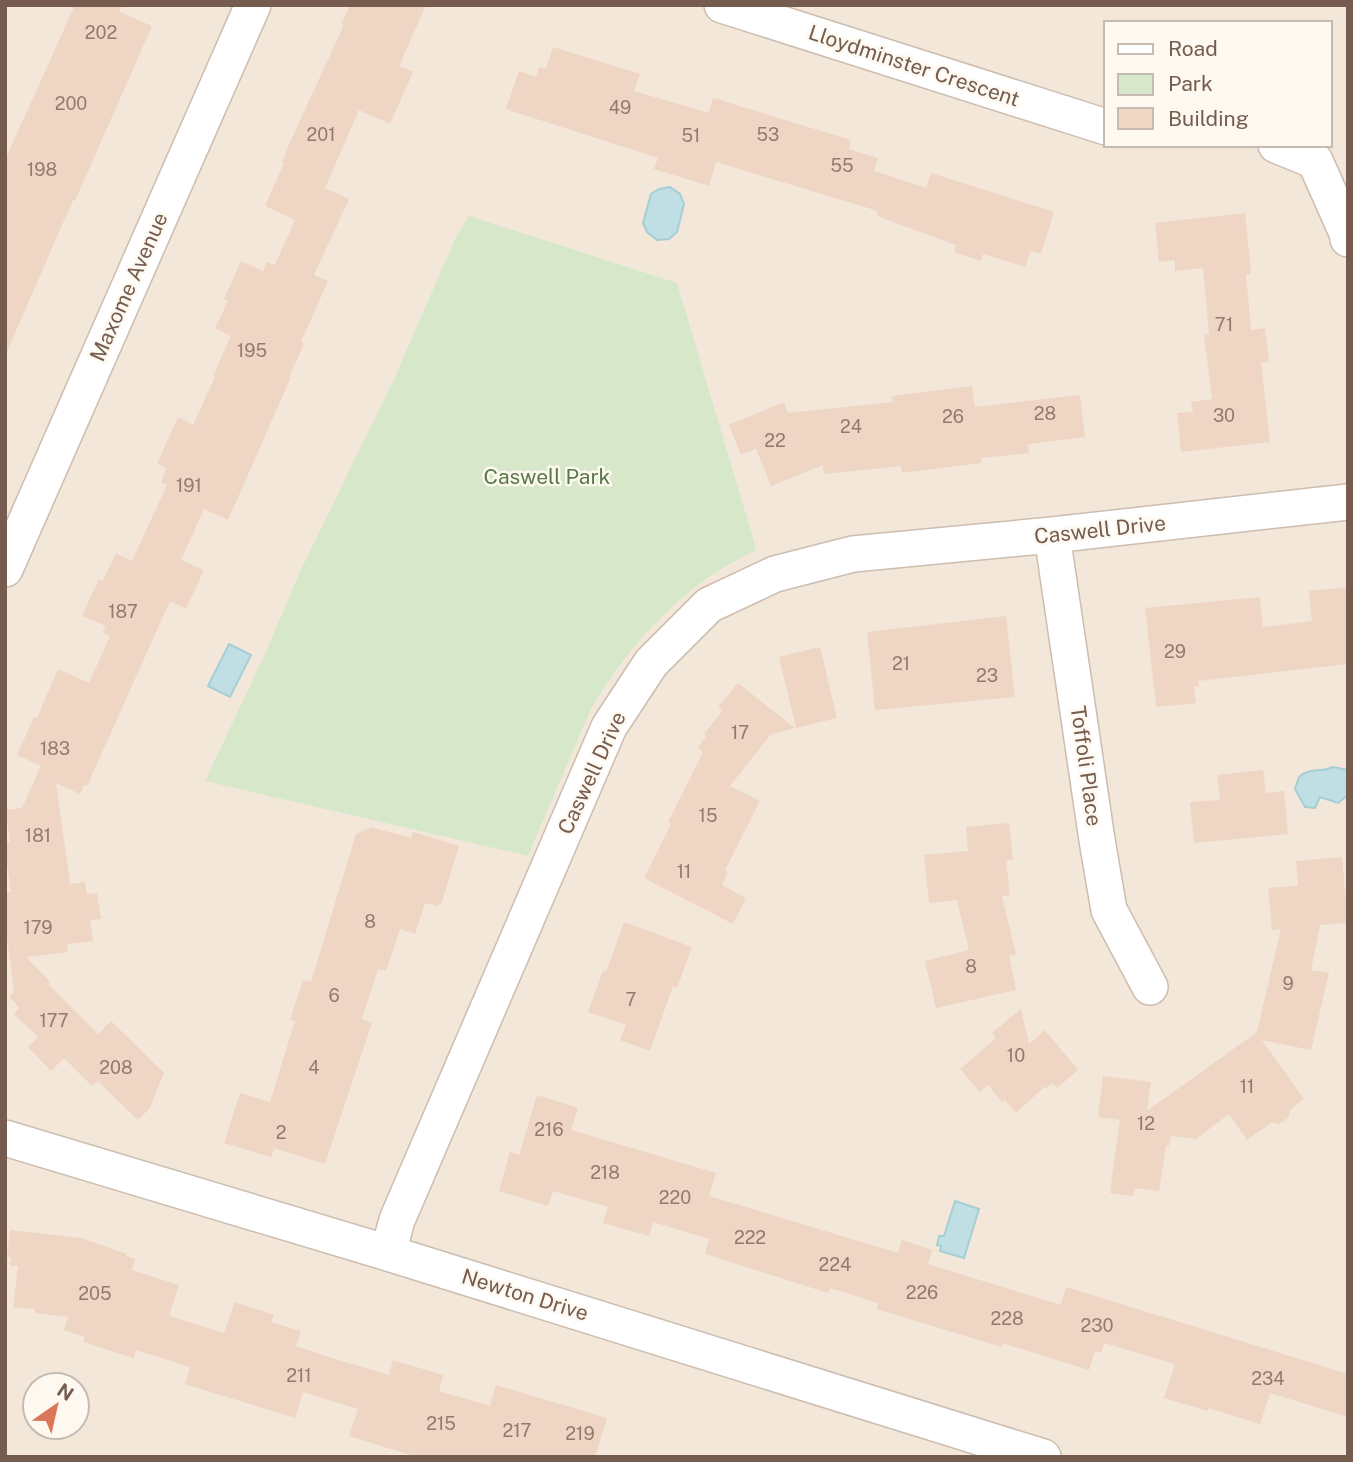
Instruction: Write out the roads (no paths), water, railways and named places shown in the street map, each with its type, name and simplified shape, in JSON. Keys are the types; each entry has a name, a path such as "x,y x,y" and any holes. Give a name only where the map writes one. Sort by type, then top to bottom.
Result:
{"street":[{"name":"Maxome Avenue","path":"5,569 253,5"},
{"name":"Lloydminster Crescent","path":"722,5 1104,126"},
{"path":"1281,147 1315,161 1348,239"},
{"name":"Caswell Drive","path":"388,1253 397,1220 609,727 651,663 709,605 775,574 853,554 1348,502"},
{"name":"Toffoli Place","path":"1052,535 1110,910 1150,987"},
{"name":"Newton Drive","path":"5,1138 388,1253 1043,1457"}],"water":[{"path":"670,187 680,194 684,204 677,232 669,239 657,240 647,232 643,223 651,194"},
{"path":"229,644 251,655 230,697 208,686"},
{"path":"1333,767 1348,770 1348,795 1338,803 1320,797 1315,808 1305,807 1295,789 1299,777 1307,772"},
{"path":"955,1201 979,1209 964,1258 940,1251 941,1246 937,1245 939,1236 944,1236"}],"park label":[{"name":"Caswell Park","path":"547,477"}]}
